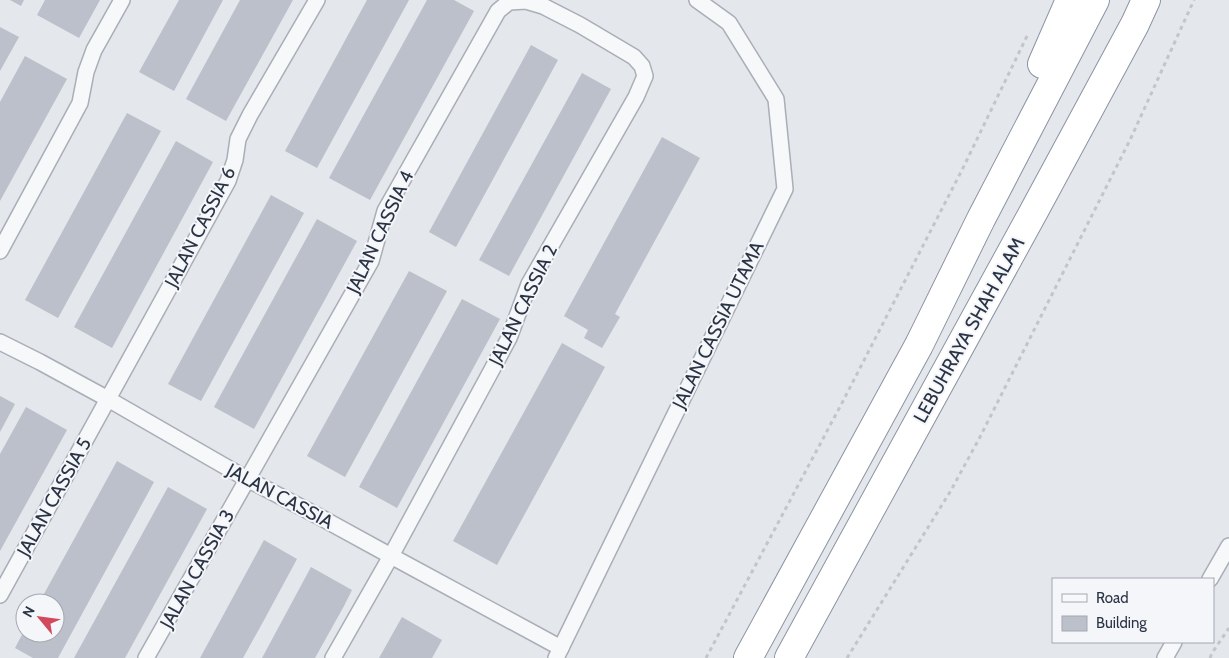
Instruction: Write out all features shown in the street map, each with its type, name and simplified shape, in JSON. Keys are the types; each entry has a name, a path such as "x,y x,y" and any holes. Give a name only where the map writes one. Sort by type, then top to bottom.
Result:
{"highway":[{"path":"919,345 1070,0"},
{"name":"LEBUHRAYA SHAH ALAM","path":"748,658 919,345 1094,0"},
{"name":"LEBUHRAYA SHAH ALAM","path":"789,658 1039,203 1136,24 1146,0"}],"street":[{"path":"0,251 80,103 86,72 94,50 122,0"},
{"name":"JALAN CASSIA 6","path":"108,399 228,181 235,160 238,139 250,115 317,0"},
{"name":"JALAN CASSIA UTAMA","path":"558,653 785,188 776,99 729,23 697,0"},
{"name":"JALAN CASSIA 4","path":"247,479 371,261 386,211 498,11 508,2 526,1 543,6 580,25"},
{"name":"JALAN CASSIA 2","path":"391,556 509,338 529,284 636,97 645,76 642,66 634,57 580,25"},
{"name":"JALAN CASSIA","path":"0,342 108,399 247,479 391,556 558,653"},
{"name":"JALAN CASSIA 5","path":"0,595 108,399"},
{"name":"JALAN CASSIA 3","path":"146,658 247,479"},
{"path":"1211,578 1229,546"},
{"path":"333,658 391,556"},
{"path":"1165,658 1173,643"}],"path":[{"path":"847,658 950,492 979,439 1130,140 1194,0"},
{"path":"706,658 950,195 1031,27"},
{"path":"1210,658 1229,628"}],"building":[{"path":"10,0 24,0 21,6"},
{"path":"45,0 100,0 79,38 37,15"},
{"path":"179,0 223,0 174,91 139,72"},
{"path":"240,0 293,0 226,121 186,99"},
{"path":"367,0 409,0 317,168 285,151"},
{"path":"427,0 454,0 474,11 370,200 329,178"},
{"path":"0,27 19,37 0,71"},
{"path":"531,45 558,60 456,247 429,232"},
{"path":"25,56 67,79 0,201 0,102"},
{"path":"582,73 611,89 509,276 479,260"},
{"path":"127,113 161,131 58,318 25,300"},
{"path":"662,137 700,158 615,314 620,317 602,348 584,338 588,330 564,316"},
{"path":"176,141 213,162 112,348 74,327"},
{"path":"271,195 304,213 201,401 168,384"},
{"path":"317,219 357,241 254,429 214,407"},
{"path":"409,271 447,291 345,477 307,456"},
{"path":"462,299 500,319 397,508 359,487"},
{"path":"562,343 605,367 497,565 453,541"},
{"path":"0,396 15,404 0,432"},
{"path":"26,407 67,430 0,551 0,454"},
{"path":"117,461 154,482 58,658 33,658 15,648 18,643 65,643 65,593 44,593"},
{"path":"168,487 207,509 190,540 125,658 74,658"},
{"path":"264,540 297,559 263,622 243,658 200,658"},
{"path":"311,567 352,590 344,606 315,658 262,658"},
{"path":"402,617 442,640 432,658 379,658"}]}
